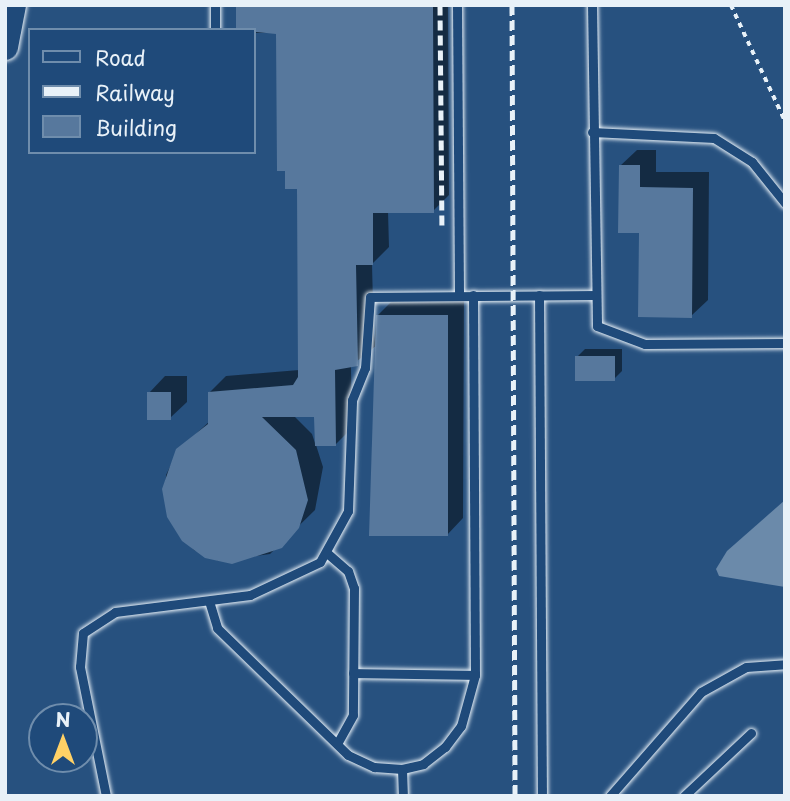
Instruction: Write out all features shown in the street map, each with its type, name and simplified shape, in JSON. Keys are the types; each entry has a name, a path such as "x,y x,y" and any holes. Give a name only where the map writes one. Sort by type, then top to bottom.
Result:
{"main road":[{"path":"5,47 13,5"}],"lane":[{"path":"215,5 215,28"},
{"path":"457,5 459,295"},
{"path":"592,5 592,295 597,326 625,341 785,343"},
{"path":"592,132 714,138 752,162 785,202"},
{"path":"106,796 79,667 83,633 114,612 209,601 284,584 327,553 348,510 352,401 365,368 365,303 378,295 592,295"},
{"path":"209,601 218,628 337,744 374,767 402,769 423,764 444,747 461,726 475,675 473,295"},
{"path":"539,295 542,796"},
{"path":"327,553 348,571 354,588 351,723 337,744"},
{"path":"610,796 701,692 746,667 785,664"},
{"path":"353,673 475,675"},
{"path":"684,796 751,733"},
{"path":"402,769 403,796"}],"path":[{"path":"731,5 785,121"}],"water":[{"path":"785,500 785,587 719,576 716,569 727,551"}],"building":[{"path":"236,5 433,5 434,213 373,213 373,265 356,265 358,366 335,370 336,446 315,446 314,417 262,417 296,450 308,500 299,528 282,548 232,564 205,558 182,541 167,517 162,489 176,449 208,424 208,392 293,385 298,377 297,189 285,189 285,171 277,171 276,34 256,32 256,28 236,28"},
{"path":"619,165 640,165 640,187 693,188 692,318 638,317 639,233 618,233"},
{"path":"376,315 448,315 448,536 369,536"},
{"path":"575,356 615,356 615,381 575,381"},
{"path":"147,392 171,392 171,420 147,420"}],"railway":[{"path":"440,5 442,225"},
{"path":"512,5 515,796"}]}
